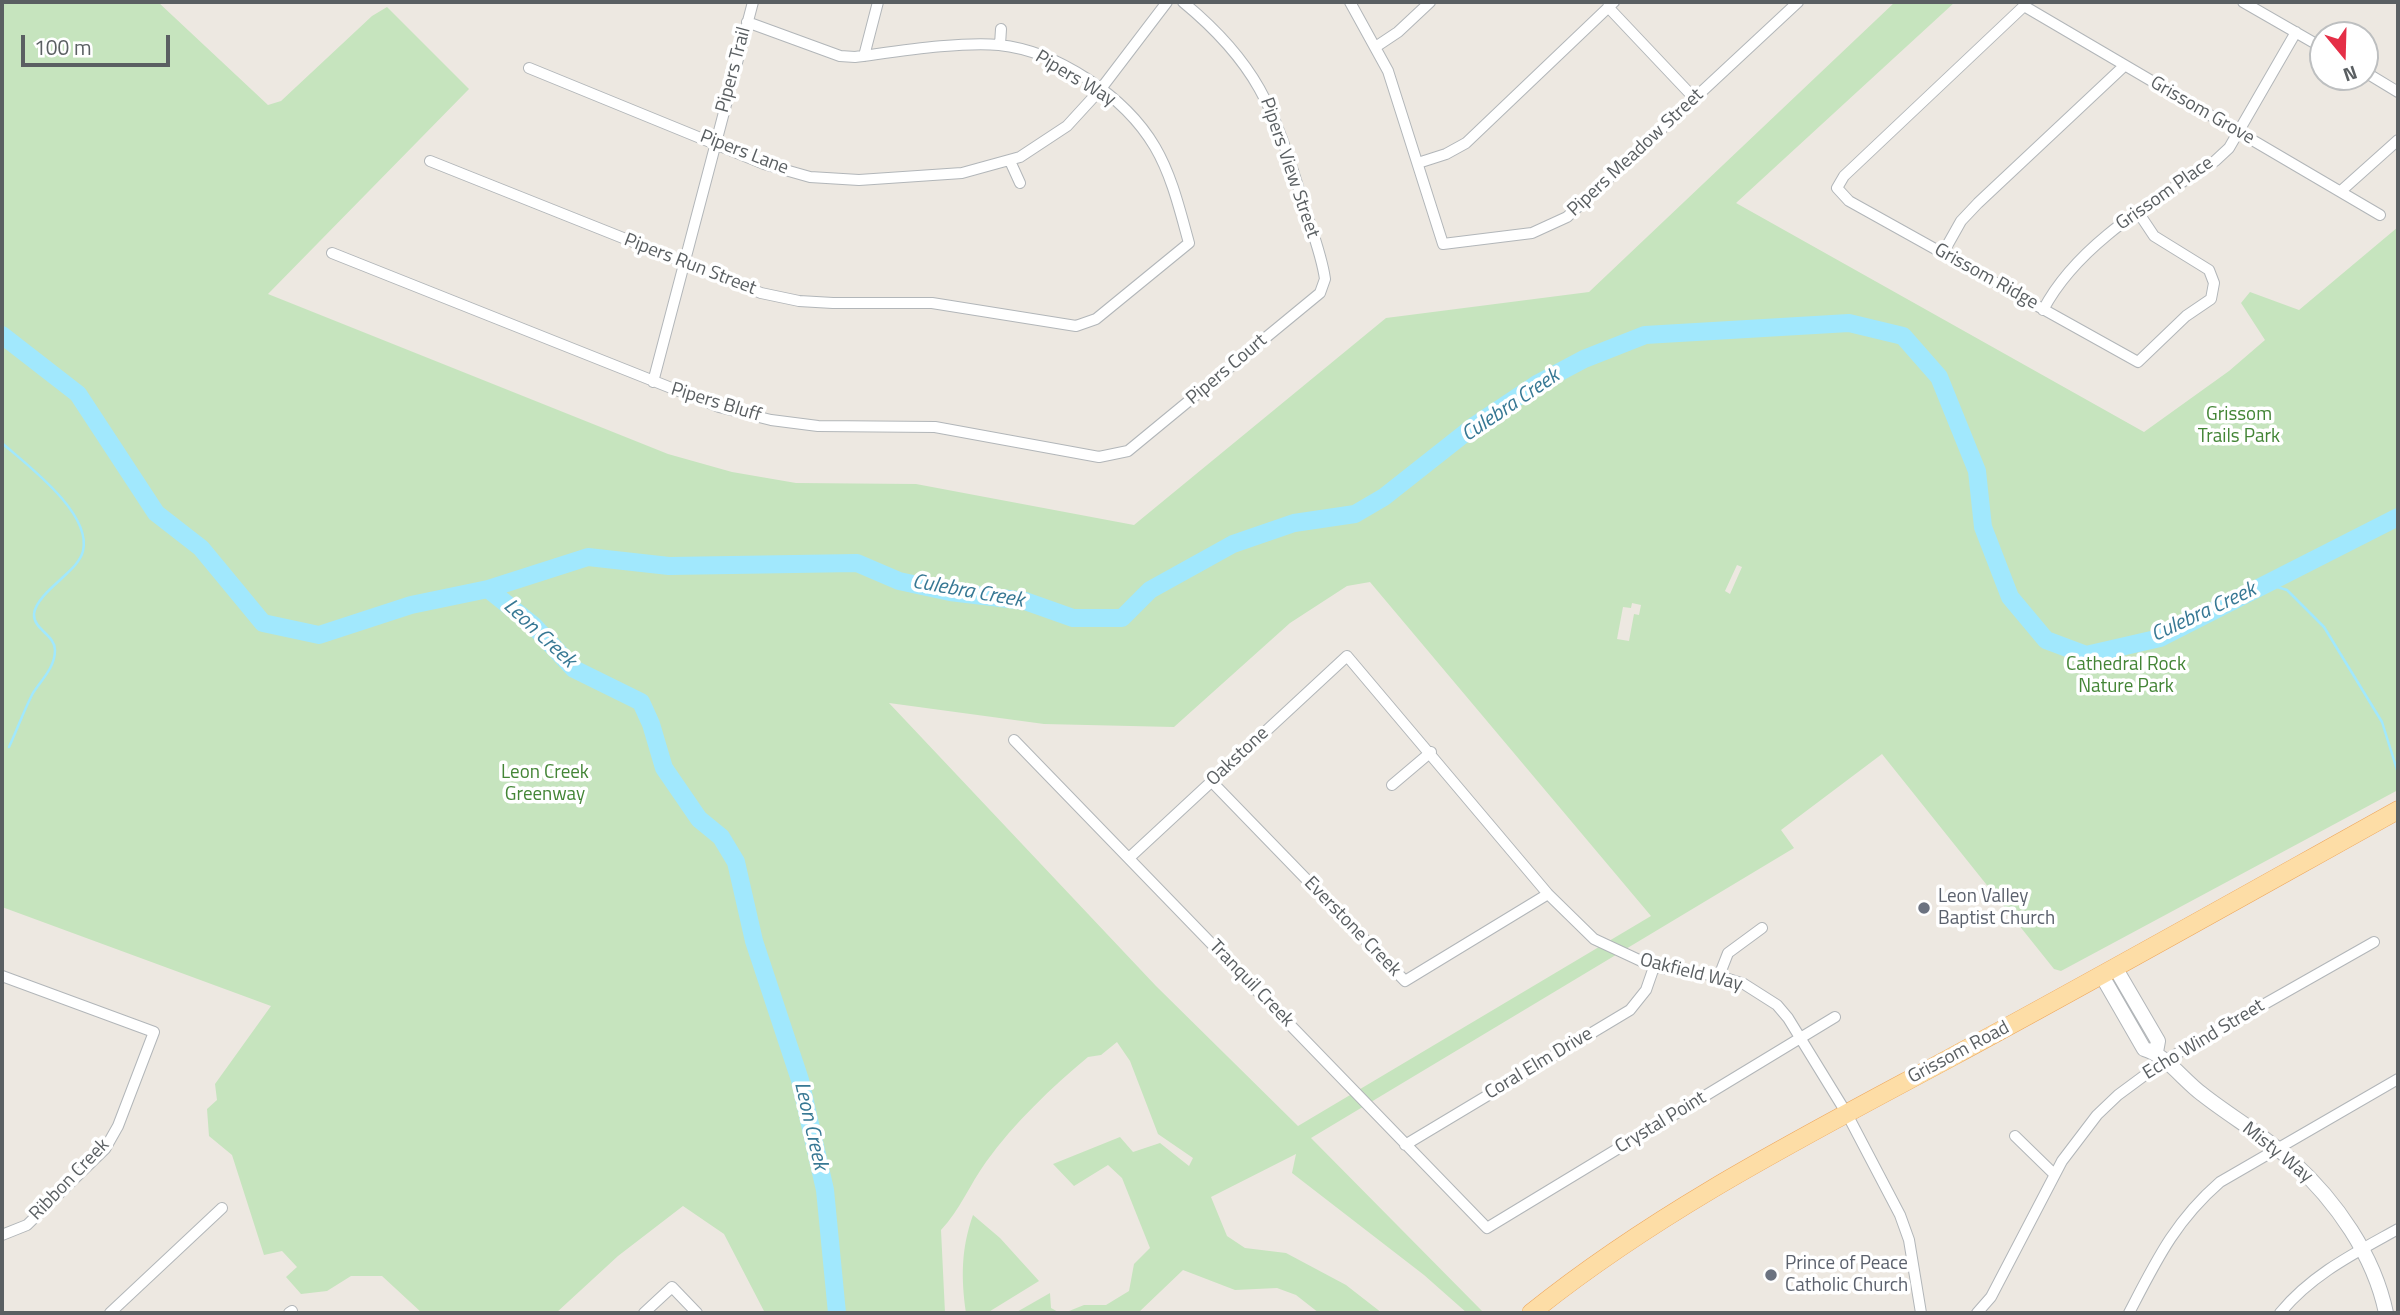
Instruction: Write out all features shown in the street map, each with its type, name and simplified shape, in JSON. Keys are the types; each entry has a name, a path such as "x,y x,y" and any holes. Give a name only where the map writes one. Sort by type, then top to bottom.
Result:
{"main road":[{"name":"Grissom Road","path":"1531,1313 1642,1231 1741,1171 2109,973 2398,810"}],"street":[{"name":"Pipers Trail","path":"653,382 752,2"},
{"path":"864,56 878,2"},
{"name":"Pipers Lane","path":"529,68 764,164 834,179 962,173 1010,161 1052,138 1100,90 1167,2"},
{"name":"Pipers View Street","path":"1183,2 1235,50 1266,96 1282,136 1325,279"},
{"path":"1350,2 1377,46 1418,163 1446,154 1466,143 1611,5 1695,99"},
{"path":"1377,46 1398,32 1430,2"},
{"name":"Pipers Meadow Street","path":"1418,163 1443,244 1532,233 1559,223 1798,2"},
{"path":"2243,2 2309,40"},
{"name":"Grissom Grove","path":"1837,188 1844,176 2024,6 2123,67 2380,215"},
{"name":"Pipers Way","path":"747,22 840,56 1000,45 1048,58 1100,90 1133,119 1154,146 1170,178 1189,243 1086,323"},
{"path":"1000,45 1001,29"},
{"name":"Grissom Place","path":"2043,310 2064,277 2113,230 2215,161 2240,132 2295,32"},
{"path":"1943,253 1961,221 1978,203 2123,67"},
{"path":"2379,80 2398,92"},
{"path":"2341,191 2398,140"},
{"name":"Pipers Run Street","path":"430,161 761,293 799,301 932,303 1063,326 1086,323"},
{"path":"1010,161 1020,183"},
{"name":"Grissom Ridge","path":"1837,188 1849,201 2138,362 2186,316 2211,299 2214,282 2209,270 2154,236 2138,212"},
{"name":"Pipers Bluff","path":"332,253 719,407 771,420 818,426 935,427 1099,457 1121,454"},
{"name":"Pipers Court","path":"1121,454 1320,293 1325,279"},
{"name":"Oakfield Way","path":"1347,656 1548,894 1594,939 1654,967 1719,976 1744,984 1777,1005 1803,1037 1847,1114 1905,1227 1921,1313"},
{"name":"Oakstone","path":"1129,858 1347,656"},
{"name":"Tranquil Creek","path":"1014,740 1487,1228"},
{"path":"1392,785 1430,752"},
{"name":"Everstone Creek","path":"1212,782 1405,981 1548,894"},
{"path":"1719,976 1728,953 1762,928"},
{"name":"Echo Wind Street","path":"1977,1313 1991,1297 2054,1174 2097,1115 2160,1057 2374,942"},
{"name":"Coral Elm Drive","path":"1405,1144 1630,1010 1646,990 1654,967"},
{"name":"Misty Way","path":"2109,973 2158,1041 2160,1057 2186,1082 2291,1160 2330,1201 2362,1249 2376,1280 2386,1313"},
{"name":"Ribbon Creek","path":"2,976 154,1032 118,1126 105,1149 27,1225 2,1235"},
{"name":"Crystal Point","path":"1487,1228 1835,1017"},
{"path":"2129,1313 2162,1250 2183,1217 2220,1182 2275,1147 2398,1079"},
{"path":"2015,1136 2054,1174"},
{"path":"110,1313 222,1208"},
{"path":"2280,1313 2316,1277 2398,1229"},
{"path":"644,1313 672,1287 697,1313"}],"green space":[{"path":"2,2 158,2 268,105 281,101 372,16 387,7 469,89 268,294 668,454 732,472 796,483 916,484 1134,525 1386,318 1589,292 1895,2 1955,2 1736,203 2144,432 2229,371 2265,340 2241,303 2250,292 2299,310 2398,227 2398,790 2061,971 2054,969 1882,754 1781,830 1794,848 1311,1138 1484,1313 1467,1313 1424,1275 1292,1173 1296,1154 1211,1197 1227,1236 1245,1248 1286,1253 1346,1285 1382,1313 1319,1313 1296,1295 1277,1288 1235,1290 1183,1270 1138,1313 1064,1313 1084,1305 1106,1305 1129,1291 1134,1264 1150,1248 1122,1178 1108,1165 1074,1186 1053,1164 1120,1137 1133,1152 1160,1143 1189,1166 1193,1158 1158,1134 1130,1061 1117,1042 1101,1055 1088,1057 1021,1120 986,1162 941,1230 945,1313 765,1313 724,1234 683,1206 618,1256 556,1313 422,1313 382,1276 351,1276 327,1291 301,1294 286,1277 297,1267 282,1251 264,1255 232,1155 209,1136 207,1109 217,1100 215,1084 271,1006 2,907","holes":["1737,565 1742,567 1730,594 1725,591","1370,582 1651,916 1298,1126 1156,986 889,703 1044,724 1174,727 1290,623 1347,586","1632,603 1641,605 1639,615 1634,614 1629,641 1617,639 1623,607 1631,608"]},
{"path":"973,1215 1000,1238 1039,1281 987,1313 966,1313 963,1264"},
{"path":"1050,1293 1051,1308 1060,1313 1015,1313"}],"waterway":[{"name":"Culebra Creek","path":"2,335 78,394 156,513 201,548 263,623 319,635 411,605 488,589 588,557 669,566 857,563 899,581 950,592 1025,601 1073,618 1122,618 1150,590 1233,544 1294,523 1355,514 1384,497 1474,426 1537,384 1584,359 1645,335 1849,323 1903,336 1939,377 1977,471 1983,527 2010,597 2046,640 2086,655 2160,638 2398,517"},
{"path":"2,443 55,491 78,521 83,536 83,551 79,559 35,609 37,624 52,640 54,656 50,668 33,693 9,747"},
{"path":"2264,583 2287,590 2324,627 2382,722 2398,773"},
{"name":"Leon Creek","path":"488,589 533,625 574,669 641,702 651,724 664,768 699,819 721,837 736,862 754,941 800,1080 825,1190 837,1313"}],"place":[{"name":"Leon Valley Baptist Church","path":"1924,908"},
{"name":"Prince of Peace Catholic Church","path":"1771,1275"}],"park label":[{"name":"Grissom Trails Park","path":"2239,426"},
{"name":"Cathedral Rock Nature Park","path":"2126,676"},
{"name":"Leon Creek Greenway","path":"545,784"}]}
